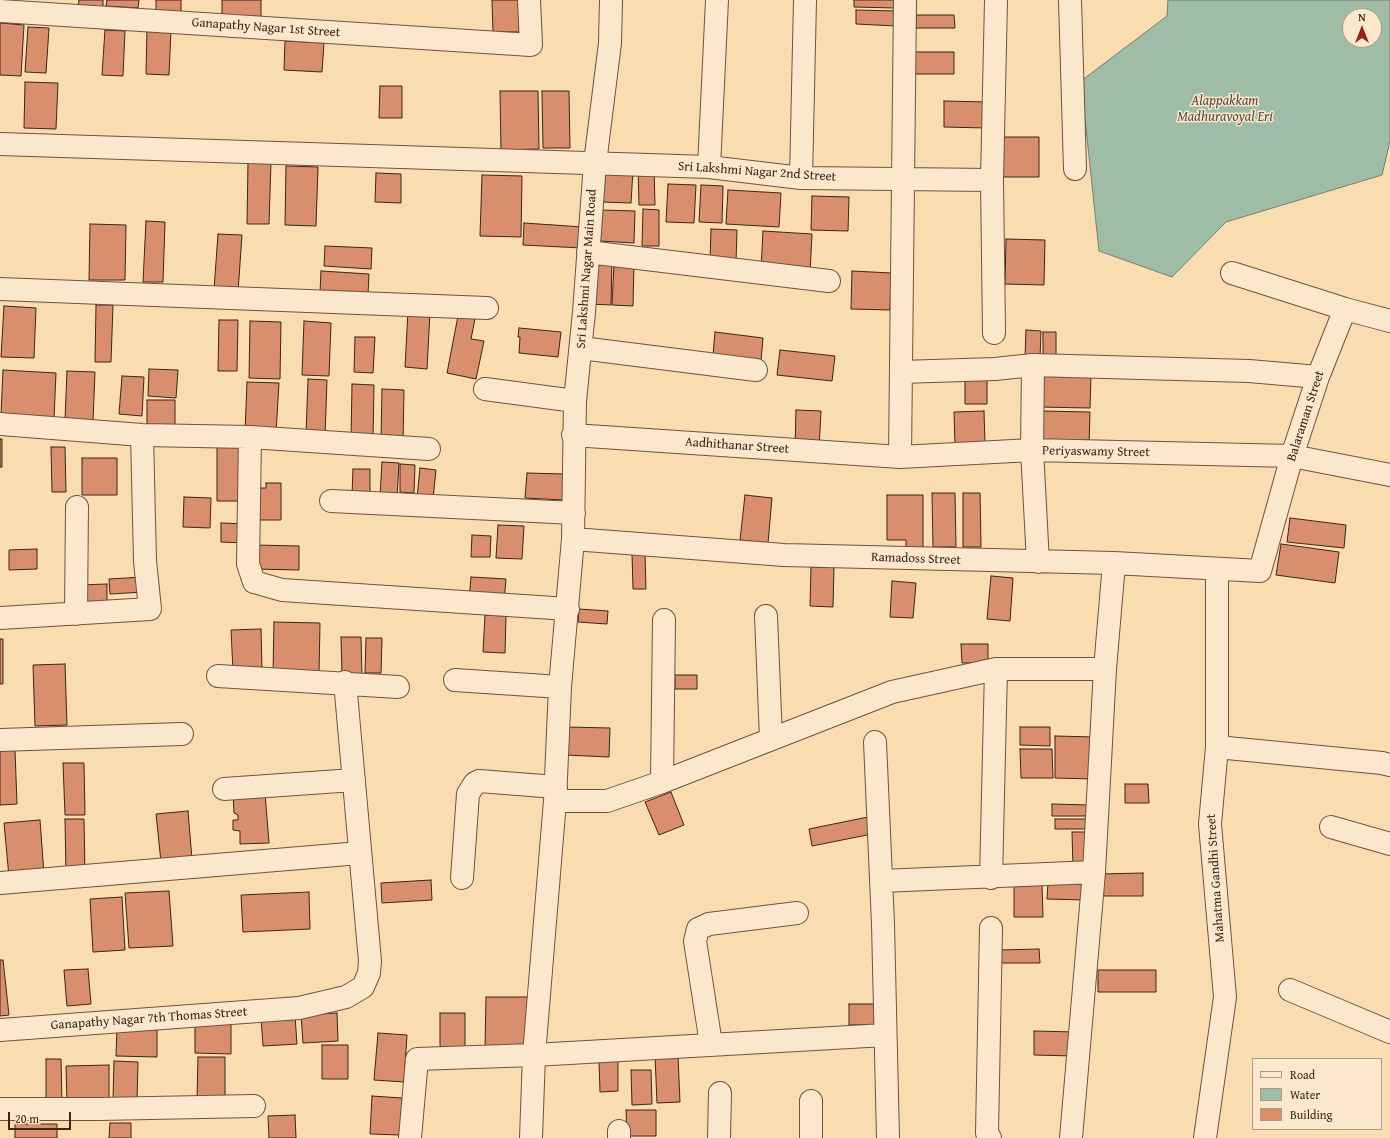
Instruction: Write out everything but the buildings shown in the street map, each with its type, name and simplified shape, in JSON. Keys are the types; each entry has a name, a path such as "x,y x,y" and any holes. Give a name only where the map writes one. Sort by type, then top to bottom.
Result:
{"street":[{"name":"Ganapathy Nagar 1st Street","path":"0,11 531,45 529,0"},
{"name":"Sri Lakshmi Nagar Main Road","path":"532,1138 534,1055 556,794 560,686 573,539 575,401 581,348 595,163 610,43 611,0"},
{"path":"709,167 717,0"},
{"path":"801,178 805,0"},
{"path":"900,457 905,0"},
{"path":"994,333 992,180 996,0"},
{"path":"1070,0 1075,169"},
{"name":"Sri Lakshmi Nagar 2nd Street","path":"0,144 709,167 801,178 992,180"},
{"path":"588,252 829,281"},
{"path":"1232,273 1345,309 1390,321"},
{"path":"0,289 487,308"},
{"name":"Balaraman Street","path":"1260,571 1292,456 1318,377 1345,309"},
{"path":"581,348 756,370"},
{"path":"901,372 994,369 1032,365 1249,370 1318,377"},
{"path":"1032,365 1032,450 1038,562"},
{"path":"485,389 575,401"},
{"path":"0,424 142,435 250,437 429,449"},
{"path":"0,618 150,609 145,561 142,435"},
{"name":"Aadhithanar Street","path":"574,435 900,457"},
{"path":"250,437 250,523 248,564 254,582 282,590 568,609"},
{"name":"Periyaswamy Street","path":"900,457 1032,450 1292,456 1390,475"},
{"path":"330,501 574,513"},
{"path":"76,614 77,506"},
{"name":"Ramadoss Street","path":"573,539 784,555 1114,563 1260,571"},
{"path":"1071,1138 1094,872 1106,668 1114,563"},
{"name":"Mahatma Gandhi Street","path":"1205,1138 1225,997 1210,824 1218,747 1218,569"},
{"path":"766,616 771,739"},
{"path":"662,782 664,620"},
{"path":"462,878 468,794 475,783 479,781 607,801 662,782 892,692 996,668 1106,668"},
{"path":"992,878 996,668"},
{"path":"218,676 398,686"},
{"path":"455,680 560,686"},
{"name":"Ganapathy Nagar 7th Thomas Street","path":"0,1030 299,1008 346,997 363,987 369,973 370,961 345,682"},
{"path":"0,740 182,734"},
{"path":"875,742 881,881 888,1138"},
{"path":"1218,747 1390,765"},
{"path":"224,789 354,780"},
{"path":"1332,827 1390,844"},
{"path":"0,883 360,853"},
{"path":"881,881 992,878 1094,872"},
{"path":"711,1044 695,941 698,929 709,924 797,913"},
{"path":"990,1138 987,1133 991,928"},
{"path":"1290,990 1390,1032"},
{"path":"410,1138 417,1059 534,1055 885,1035"},
{"path":"719,1138 720,1094"},
{"path":"811,1101 811,1138"},
{"path":"0,1109 254,1106"}],"water":[{"name":"Alappakkam Madhuravoyal Eri","path":"1168,0 1390,0 1390,141 1382,175 1226,222 1172,277 1099,251 1081,81 1167,16"}]}
